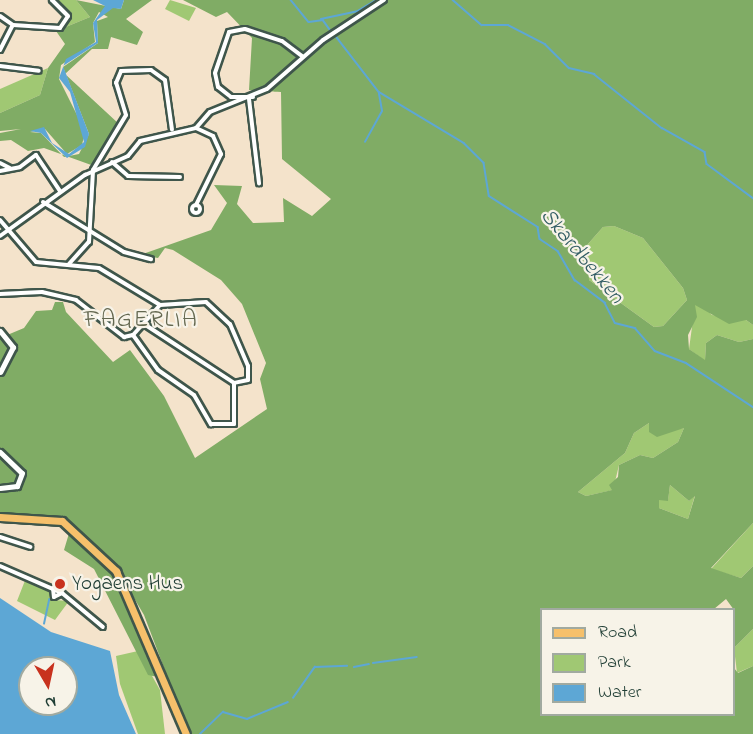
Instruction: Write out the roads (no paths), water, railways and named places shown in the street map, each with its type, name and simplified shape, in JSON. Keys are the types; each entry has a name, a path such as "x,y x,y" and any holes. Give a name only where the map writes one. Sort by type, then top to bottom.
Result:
{"main road":[{"path":"0,517 62,521 116,571 136,606 152,662 186,734"}],"street":[{"path":"0,16 13,25 64,26 68,16 52,0"},
{"path":"196,128 210,112 251,98 303,57 384,0"},
{"path":"0,50 13,25"},
{"path":"251,98 231,98 218,87 215,73 229,32 245,29 282,41 303,57"},
{"path":"0,66 39,71"},
{"path":"68,265 92,231 93,170 126,115 116,83 121,71 151,70 165,80 172,130"},
{"path":"251,98 259,183"},
{"path":"0,236 43,202 93,170 128,156 140,141 172,130 196,128 213,136 221,154 196,205"},
{"path":"0,171 37,155 60,191"},
{"path":"112,162 128,176 180,177"},
{"path":"0,163 10,168"},
{"path":"43,202 124,252 151,259"},
{"path":"0,220 11,227 34,260 102,269 160,305 200,300 224,315 250,371 246,382 234,383 144,324"},
{"path":"0,294 66,297 93,309 117,335 133,334 160,305"},
{"path":"0,331 13,347 0,372"},
{"path":"133,334 158,370 194,394 211,424 225,428 236,422 234,383"},
{"path":"0,452 20,467 22,477 15,488 0,488"},
{"path":"0,537 30,546"},
{"path":"0,566 62,593 103,627"},
{"path":"53,588 54,597 62,593"}],"water":[{"path":"93,0 124,0 121,9 113,8 97,20 98,43 64,66 66,59 96,42 93,23 105,6"},
{"path":"63,67 89,134 85,147 67,158 41,133 30,131 44,127 52,143 69,154 84,142 70,92 59,78"},
{"path":"0,598 51,632 110,651 119,695 136,734 0,734"}],"waterway":[{"path":"291,0 309,22 323,20 331,31"},
{"path":"321,19 358,11 376,0"},
{"path":"453,0 482,25 508,25 545,44 569,68 594,74 662,128 705,152 707,164 753,198"},
{"name":"Skardbekken","path":"335,35 379,92 464,143 484,163 489,196 538,227 540,239 558,251 575,280 605,303 615,323 635,328 655,351 686,363 753,407"},
{"path":"365,142 382,111 379,94"},
{"path":"44,624 49,600"},
{"path":"373,663 417,657"},
{"path":"354,667 369,664"},
{"path":"293,698 315,667 347,666"},
{"path":"200,734 223,712 247,719 288,702"}],"place":[{"name":"Yogaens Hus","path":"60,584"}],"district":[{"name":"FAGERLIA","path":"141,321"}]}
